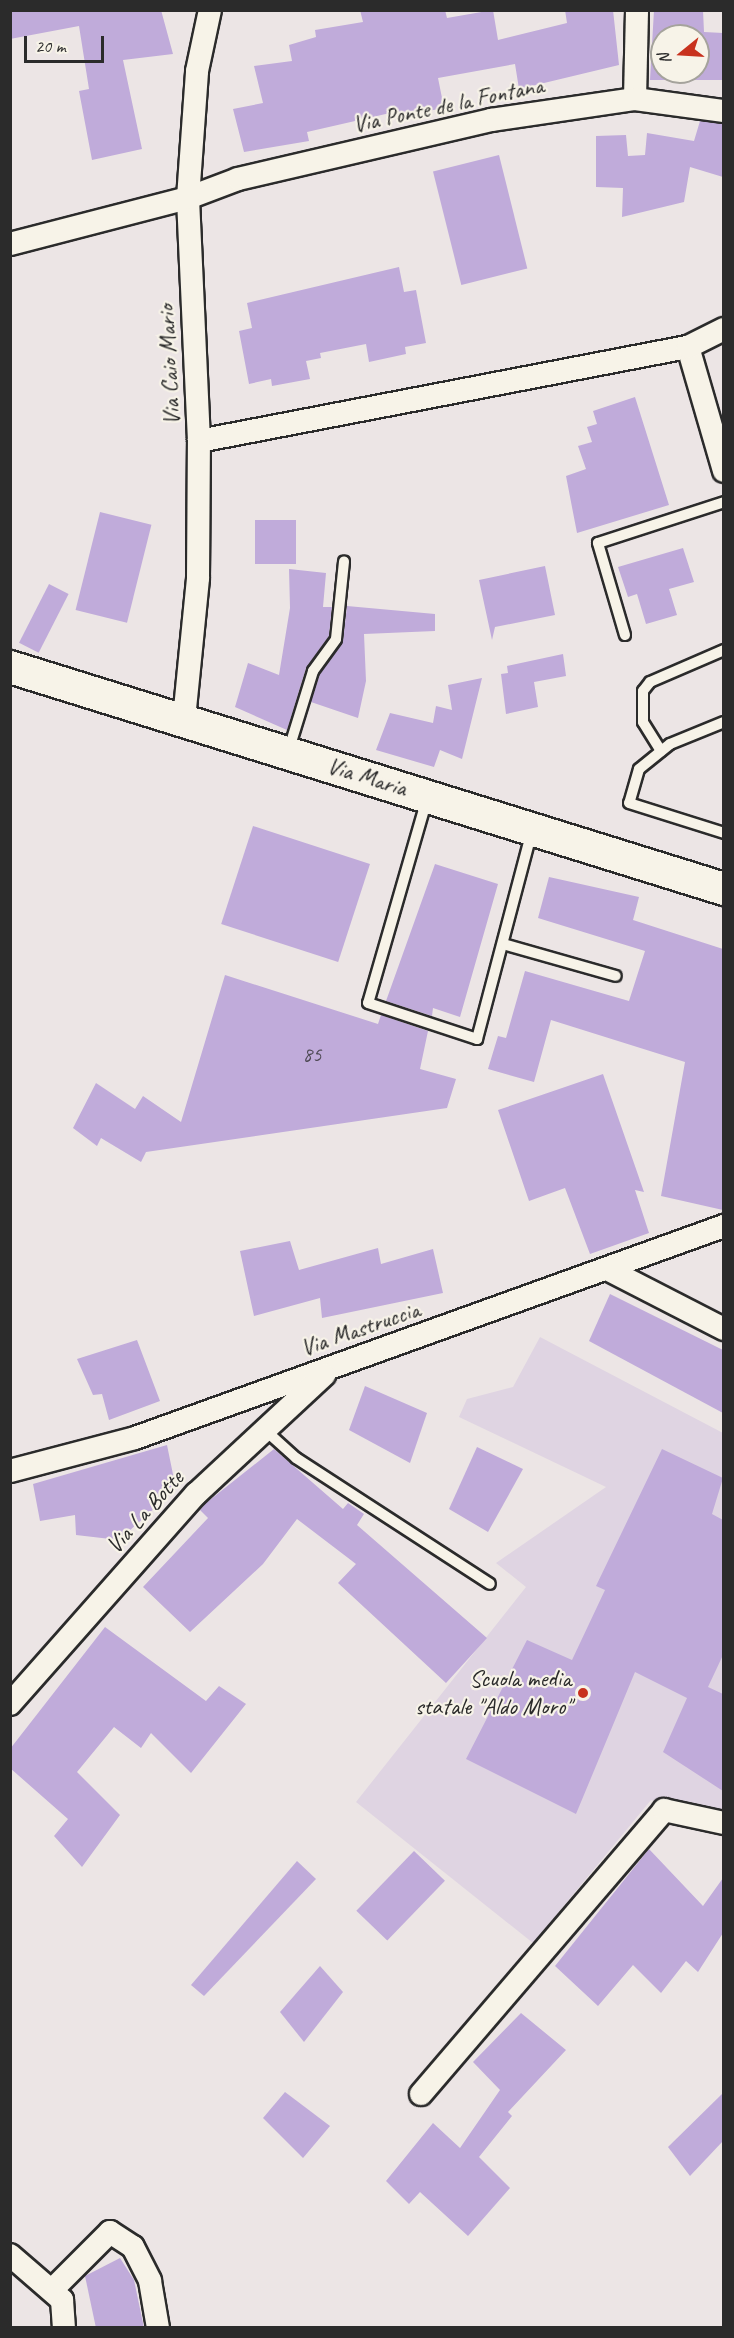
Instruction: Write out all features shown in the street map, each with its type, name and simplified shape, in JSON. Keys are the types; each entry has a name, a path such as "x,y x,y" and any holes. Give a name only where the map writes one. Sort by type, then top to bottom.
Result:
{"street":[{"name":"Via Caio Mario","path":"184,719 198,578 199,441 188,198 197,71 210,10"},
{"path":"635,99 637,10"},
{"name":"Via Ponte de la Fontana","path":"10,244 188,198 238,179 490,120 635,99 723,111"},
{"path":"199,441 688,347 723,329"},
{"path":"688,347 723,471"},
{"name":"Via Maria","path":"10,667 184,719 723,889"},
{"name":"Via Mastruccia","path":"10,1471 135,1438 609,1270 723,1226"},
{"path":"609,1270 723,1329"},
{"name":"Via La Botte","path":"10,1704 196,1494 332,1368"},
{"path":"421,2094 664,1810 723,1823"},
{"path":"52,2290 110,2232 133,2247 150,2281 158,2328"},
{"path":"10,2255 62,2300 64,2328"}],"lane":[{"path":"625,635 598,543 723,502"},
{"path":"287,752 313,671 336,639 344,561"},
{"path":"661,751 643,722 643,691 650,682 723,650"},
{"path":"723,722 661,751 639,770 629,803 723,833"},
{"path":"428,796 368,1002 477,1039 533,829"},
{"path":"503,944 616,976"},
{"path":"265,1430 296,1458 490,1584"}],"shaded area":[{"name":"Scuola media statale \"Aldo Moro\"","path":"540,1337 723,1433 723,1814 651,1800 533,1943 356,1802 526,1587 496,1563 606,1487 459,1417 467,1399 513,1387"}],"building":[{"path":"10,10 161,10 173,54 123,60 142,149 92,160 79,91 89,89 79,26 10,39"},
{"path":"360,10 445,10 447,18 493,10 498,40 567,23 565,10 613,10 619,65 519,89 515,64 438,78 444,108 391,118 390,113 307,132 309,141 244,152 233,109 263,103 254,66 292,61 289,45 316,37 315,30 363,22"},
{"path":"654,10 703,10 704,24 653,24"},
{"path":"710,32 723,33 723,80 710,80"},
{"path":"700,121 723,124 723,177 690,167 684,202 622,217 623,188 596,187 596,136 626,135 628,156 645,155 647,133 694,141"},
{"path":"499,155 527,269 461,285 433,171"},
{"path":"399,267 404,292 416,290 426,343 405,347 406,354 369,362 366,344 320,353 321,358 306,361 310,379 272,386 271,379 249,384 239,331 252,328 247,303"},
{"path":"635,397 669,505 577,533 566,476 586,469 578,446 592,442 587,427 597,424 593,411"},
{"path":"100,512 151,525 127,623 76,610"},
{"path":"255,520 296,520 296,564 255,564"},
{"path":"683,548 694,582 669,589 677,615 646,624 637,594 628,597 618,567"},
{"path":"545,566 555,615 495,627 492,640 479,580"},
{"path":"289,569 326,573 323,607 332,607 329,636 306,668 287,730 235,707 248,663 279,675 290,608"},
{"path":"49,584 69,594 39,653 19,643"},
{"path":"347,606 435,614 435,631 364,634 366,681 358,718 311,702 320,674 343,640"},
{"path":"563,654 566,676 534,682 538,707 506,714 501,674 508,673 507,666"},
{"path":"482,678 462,759 440,750 434,767 376,750 390,713 433,723 436,706 452,710 448,685"},
{"path":"253,826 370,864 338,962 221,924"},
{"path":"435,864 498,884 460,1017 433,1008 432,1016 386,1001"},
{"path":"549,877 639,897 633,920 723,949 723,1210 661,1196 685,1062 551,1020 534,1082 488,1069 498,1036 506,1038 525,971 629,1001 645,951 538,918"},
{"path":"225,975 378,1024 381,1015 428,1031 420,1069 456,1079 447,1108 146,1152 141,1162 101,1138 97,1146 73,1128 96,1083 135,1109 143,1096 181,1122"},
{"path":"603,1074 644,1192 635,1190 649,1233 590,1254 565,1188 529,1201 498,1110"},
{"path":"290,1241 299,1270 378,1248 381,1264 433,1249 443,1293 322,1318 320,1298 254,1316 240,1251"},
{"path":"610,1294 723,1350 723,1413 589,1341"},
{"path":"137,1340 160,1401 109,1420 102,1394 93,1395 77,1359"},
{"path":"365,1386 427,1413 410,1463 349,1430"},
{"path":"167,1445 176,1489 119,1540 76,1535 75,1515 40,1521 33,1484"},
{"path":"477,1447 523,1469 488,1532 449,1509"},
{"path":"274,1449 343,1509 348,1503 364,1514 357,1525 487,1638 446,1683 338,1583 356,1564 297,1519 263,1564 190,1632 143,1587 208,1518 200,1510 206,1503"},
{"path":"662,1449 723,1478 712,1514 723,1520 723,1655 708,1687 723,1694 723,1791 663,1752 687,1698 635,1672 576,1814 466,1759 527,1640 572,1660 605,1590 596,1586"},
{"path":"105,1627 206,1701 219,1686 246,1704 191,1773 151,1733 141,1748 114,1727 77,1772 120,1815 82,1867 54,1836 68,1819 10,1768 10,1749"},
{"path":"649,1849 703,1906 723,1878 723,1933 698,1972 686,1961 661,1993 633,1965 598,2006 555,1966"},
{"path":"414,1851 445,1881 387,1941 356,1911"},
{"path":"297,1861 316,1879 204,1996 191,1985"},
{"path":"320,1966 343,1992 304,2042 280,2012"},
{"path":"521,2013 566,2050 508,2112 512,2116 479,2157 510,2188 468,2236 420,2192 409,2204 386,2181 433,2123 460,2148 500,2090 473,2062"},
{"path":"285,2092 330,2126 303,2158 263,2118"},
{"path":"723,2093 723,2141 690,2176 668,2147"},
{"path":"120,2258 134,2280 144,2328 96,2328 85,2276"}],"place":[{"name":"Scuola media statale \"Aldo Moro\"","path":"583,1693"}]}
